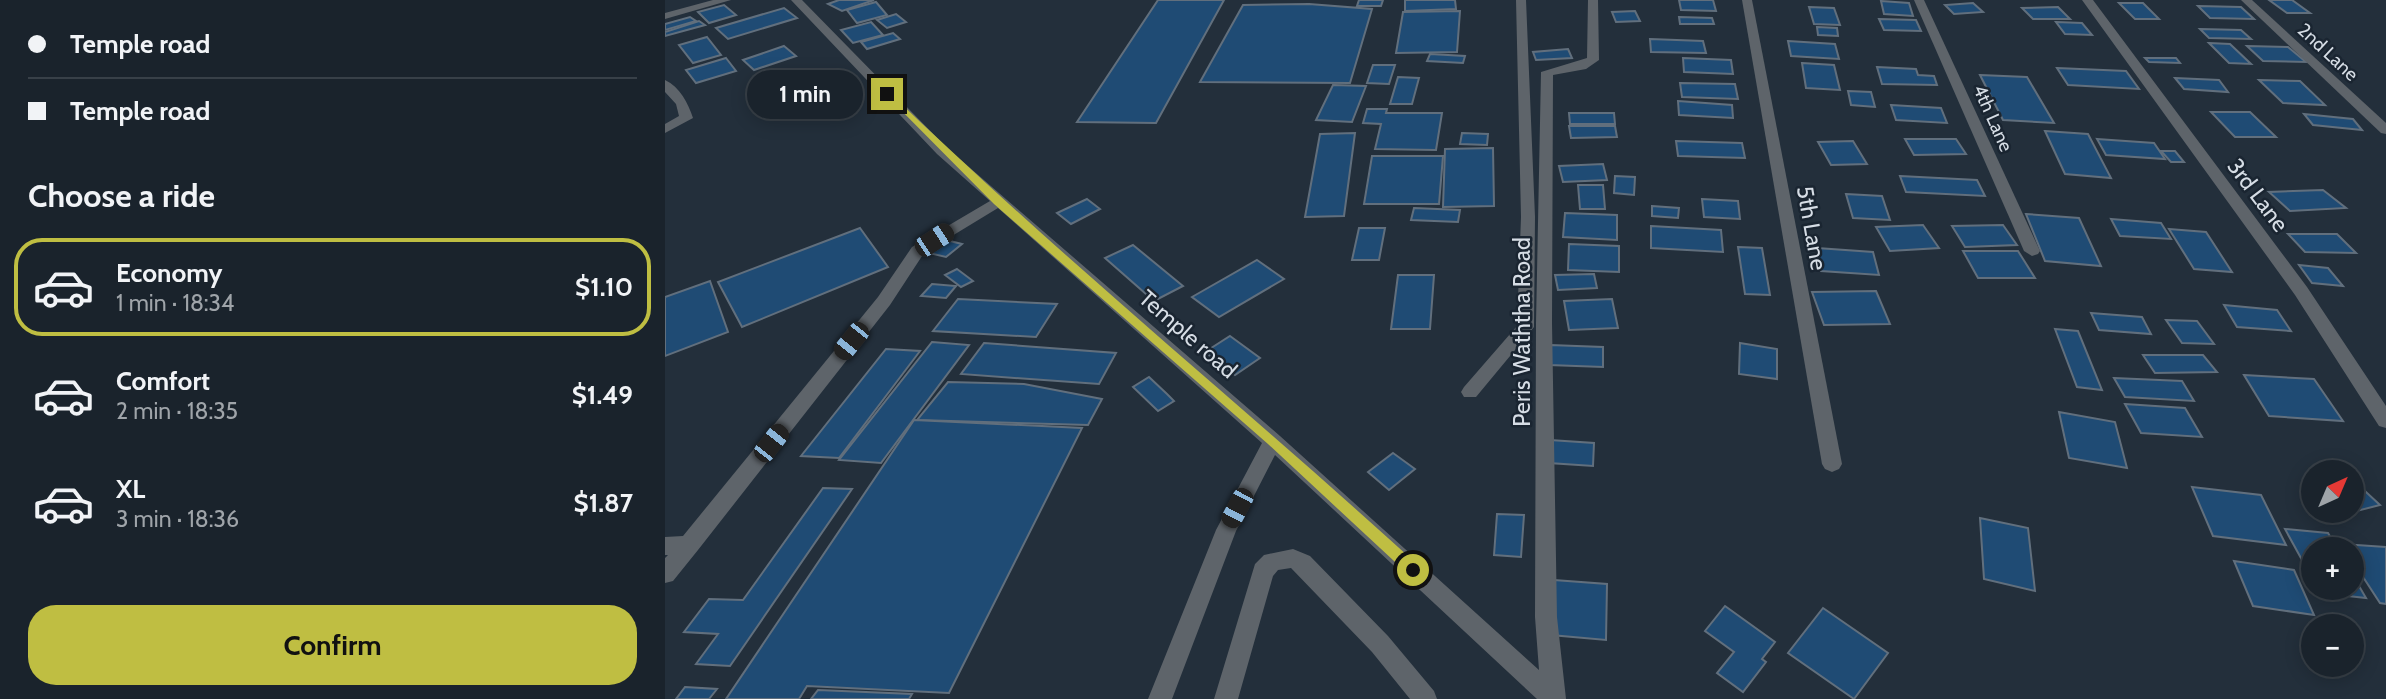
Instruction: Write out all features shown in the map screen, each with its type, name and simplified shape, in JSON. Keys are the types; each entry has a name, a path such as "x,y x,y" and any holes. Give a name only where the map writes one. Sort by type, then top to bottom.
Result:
{"street":[{"path":"665,16 726,0"},
{"name":"Temple road","path":"796,0 942,151 1273,441 1554,699"},
{"path":"1470,392 1525,327 1528,217 1521,0"},
{"name":"Peris Waththa Road","path":"1554,699 1546,604 1543,323 1547,72 1582,66 1593,60 1593,0"},
{"name":"5th Lane","path":"1748,0 1832,464"},
{"name":"4th Lane","path":"1919,0 2032,251"},
{"name":"3rd Lane","path":"2087,0 2301,291 2386,421"},
{"name":"2nd Lane","path":"2246,0 2386,130"},
{"path":"665,84 683,103 686,118 665,129"},
{"path":"665,574 884,301 918,250 998,202"},
{"path":"1160,699 1226,530 1273,441"},
{"path":"665,546 690,544"},
{"path":"1226,699 1263,571 1272,562 1293,558 1380,644 1425,699"}],"building":[{"path":"839,0 874,0 842,11 828,4"},
{"path":"1158,0 1224,0 1156,123 1077,122"},
{"path":"1359,0 1383,0 1381,6 1357,6"},
{"path":"1405,0 1455,0 1456,9 1405,11"},
{"path":"1679,0 1713,0 1716,11 1681,10"},
{"path":"2269,0 2292,0 2310,13 2287,13"},
{"path":"1881,1 1909,3 1913,16 1884,14"},
{"path":"876,2 887,15 857,23 847,10"},
{"path":"1973,3 1983,12 1954,14 1945,5"},
{"path":"2119,3 2143,3 2159,19 2135,19"},
{"path":"1309,4 1372,9 1350,83 1200,82 1243,5"},
{"path":"724,5 736,15 709,23 698,12"},
{"path":"2198,6 2241,7 2254,19 2210,18"},
{"path":"1809,7 1834,8 1840,25 1814,24"},
{"path":"2058,7 2070,19 2033,19 2022,8"},
{"path":"784,8 797,18 728,39 716,28"},
{"path":"1460,11 1457,52 1396,53 1403,12"},
{"path":"1635,11 1640,21 1616,22 1612,12"},
{"path":"896,14 906,22 887,28 877,20"},
{"path":"690,17 696,21 665,30 665,24"},
{"path":"1679,17 1712,18 1714,24 1680,24"},
{"path":"1879,19 1916,20 1921,31 1884,30"},
{"path":"699,21 705,25 665,36 665,32"},
{"path":"871,22 883,35 853,43 841,30"},
{"path":"2056,22 2082,23 2092,35 2065,34"},
{"path":"1817,27 1837,28 1838,36 1818,35"},
{"path":"2200,29 2241,30 2251,39 2209,38"},
{"path":"893,33 900,39 867,49 861,42"},
{"path":"707,37 721,55 693,63 679,45"},
{"path":"1650,39 1703,41 1706,53 1651,52"},
{"path":"1788,41 1835,44 1839,59 1791,56"},
{"path":"2209,43 2230,44 2251,64 2229,63"},
{"path":"784,46 796,56 754,70 743,60"},
{"path":"2247,46 2288,47 2306,62 2263,61"},
{"path":"1568,49 1572,58 1536,60 1533,52"},
{"path":"1430,54 1465,56 1463,63 1427,61"},
{"path":"726,58 736,71 696,83 686,70"},
{"path":"1683,58 1731,60 1733,74 1684,72"},
{"path":"2145,58 2176,58 2180,63 2149,62"},
{"path":"1802,63 1834,65 1840,90 1806,88"},
{"path":"1373,65 1395,65 1389,84 1367,83"},
{"path":"1877,67 1916,69 1918,75 1934,76 1937,85 1882,84"},
{"path":"2057,68 2126,71 2139,89 2068,85"},
{"path":"1980,75 2027,77 2054,123 2003,120"},
{"path":"1398,77 1419,78 1412,104 1390,104"},
{"path":"2175,78 2219,80 2228,92 2184,89"},
{"path":"2259,80 2300,81 2325,105 2283,103"},
{"path":"1680,83 1735,84 1738,99 1682,97"},
{"path":"1333,85 1366,86 1352,122 1316,120"},
{"path":"1848,91 1871,92 1875,107 1851,105"},
{"path":"1678,101 1732,105 1733,118 1679,115"},
{"path":"1891,105 1941,108 1947,123 1896,120"},
{"path":"1367,109 1387,109 1386,113 1442,113 1436,150 1375,149 1381,124 1363,123"},
{"path":"2211,112 2250,112 2276,137 2235,137"},
{"path":"1569,113 1614,113 1615,124 1570,124"},
{"path":"2304,114 2353,119 2362,130 2313,125"},
{"path":"1569,126 1615,126 1617,137 1571,138"},
{"path":"2045,131 2088,134 2111,178 2065,174"},
{"path":"1355,133 1344,216 1305,217 1320,134"},
{"path":"1462,133 1488,134 1487,145 1460,144"},
{"path":"1905,139 1956,139 1966,154 1914,155"},
{"path":"2097,139 2154,143 2165,159 2106,155"},
{"path":"1676,141 1742,143 1745,158 1678,156"},
{"path":"1853,141 1867,164 1831,165 1818,142"},
{"path":"1493,148 1494,206 1443,207 1445,149"},
{"path":"2161,151 2175,151 2184,162 2171,162"},
{"path":"1372,156 1443,156 1439,204 1364,204"},
{"path":"1603,164 1607,180 1563,182 1559,166"},
{"path":"1615,176 1635,177 1634,195 1614,193"},
{"path":"1900,176 1977,180 1985,196 1906,192"},
{"path":"1578,185 1603,185 1605,209 1580,209"},
{"path":"2323,190 2346,208 2290,211 2269,192"},
{"path":"1846,194 1882,196 1890,220 1853,218"},
{"path":"1087,199 1100,209 1071,224 1057,213"},
{"path":"1702,199 1738,201 1740,219 1704,217"},
{"path":"1652,206 1679,208 1678,218 1652,216"},
{"path":"1414,208 1460,210 1458,222 1411,220"},
{"path":"1565,213 1617,215 1617,240 1563,237"},
{"path":"2026,214 2079,218 2101,266 2045,261"},
{"path":"2111,219 2161,223 2171,239 2120,236"},
{"path":"1923,225 1939,248 1890,251 1876,227"},
{"path":"2003,225 2017,245 1965,247 1952,226"},
{"path":"1651,226 1721,230 1723,252 1651,248"},
{"path":"860,228 888,267 742,327 718,282"},
{"path":"1359,228 1385,228 1379,260 1352,260"},
{"path":"2169,229 2206,232 2232,272 2194,269"},
{"path":"2288,234 2337,234 2356,253 2305,252"},
{"path":"942,239 962,244 946,257 925,252"},
{"path":"1569,244 1619,246 1619,272 1568,270"},
{"path":"1133,245 1183,286 1154,301 1105,258"},
{"path":"1738,247 1762,248 1770,295 1745,294"},
{"path":"1817,248 1873,252 1879,275 1821,271"},
{"path":"1963,251 2018,251 2035,278 1978,278"},
{"path":"1257,260 1284,279 1219,317 1192,297"},
{"path":"2299,265 2328,268 2343,286 2312,283"},
{"path":"957,269 973,281 961,287 945,275"},
{"path":"1594,274 1597,288 1558,290 1555,275"},
{"path":"1398,275 1434,275 1430,329 1391,329"},
{"path":"710,281 728,332 665,356 665,297"},
{"path":"932,284 956,286 946,298 921,296"},
{"path":"1876,291 1890,324 1824,325 1812,292"},
{"path":"958,299 1057,304 1036,337 933,331"},
{"path":"1612,299 1618,328 1569,330 1564,301"},
{"path":"2224,305 2277,310 2291,331 2237,327"},
{"path":"2091,313 2142,317 2151,334 2099,330"},
{"path":"2166,320 2197,321 2214,344 2182,343"},
{"path":"2055,329 2078,331 2102,390 2077,387"},
{"path":"1230,336 1260,358 1235,375 1205,352"},
{"path":"932,342 969,345 881,463 839,460"},
{"path":"984,343 1116,353 1099,384 961,374"},
{"path":"1740,343 1777,349 1777,379 1739,374"},
{"path":"1550,345 1603,347 1603,367 1549,365"},
{"path":"886,349 920,351 839,458 801,456"},
{"path":"2143,355 2203,355 2217,372 2155,373"},
{"path":"2244,375 2314,379 2343,421 2269,416"},
{"path":"1149,377 1174,401 1158,411 1133,387"},
{"path":"2114,378 2182,381 2194,401 2125,397"},
{"path":"948,382 1024,384 1102,399 1088,425 917,420"},
{"path":"2125,404 2185,408 2202,437 2141,433"},
{"path":"2059,412 2115,422 2127,468 2069,458"},
{"path":"914,420 1082,428 949,693 807,686 799,699 726,699"},
{"path":"1550,440 1594,443 1593,466 1549,463"},
{"path":"1393,453 1415,469 1389,490 1368,472"},
{"path":"2192,487 2261,495 2286,545 2213,536"},
{"path":"823,488 852,489 730,666 696,664 718,634 684,632 709,599 743,600"},
{"path":"2364,490 2380,505 2364,509"},
{"path":"1497,514 1524,515 1521,557 1494,555"},
{"path":"1980,518 2028,528 2035,591 1984,579"},
{"path":"2285,529 2328,533 2330,537 2301,537 2301,558"},
{"path":"2364,546 2386,547 2386,604 2380,603 2364,578"},
{"path":"2234,561 2294,570 2301,586 2301,600 2307,600 2314,614 2307,614 2253,606"},
{"path":"1554,580 1607,584 1606,640 1551,635"},
{"path":"1725,606 1775,642 1762,659 1766,662 1743,692 1717,673 1734,652 1705,631"},
{"path":"1823,608 1888,653 1854,699 1788,653"},
{"path":"685,687 717,689 709,699 676,699"},
{"path":"818,690 912,694 909,699 811,699"}],"route":[{"path":"887,94 942,151 998,202 1273,441 1413,570"}]}
